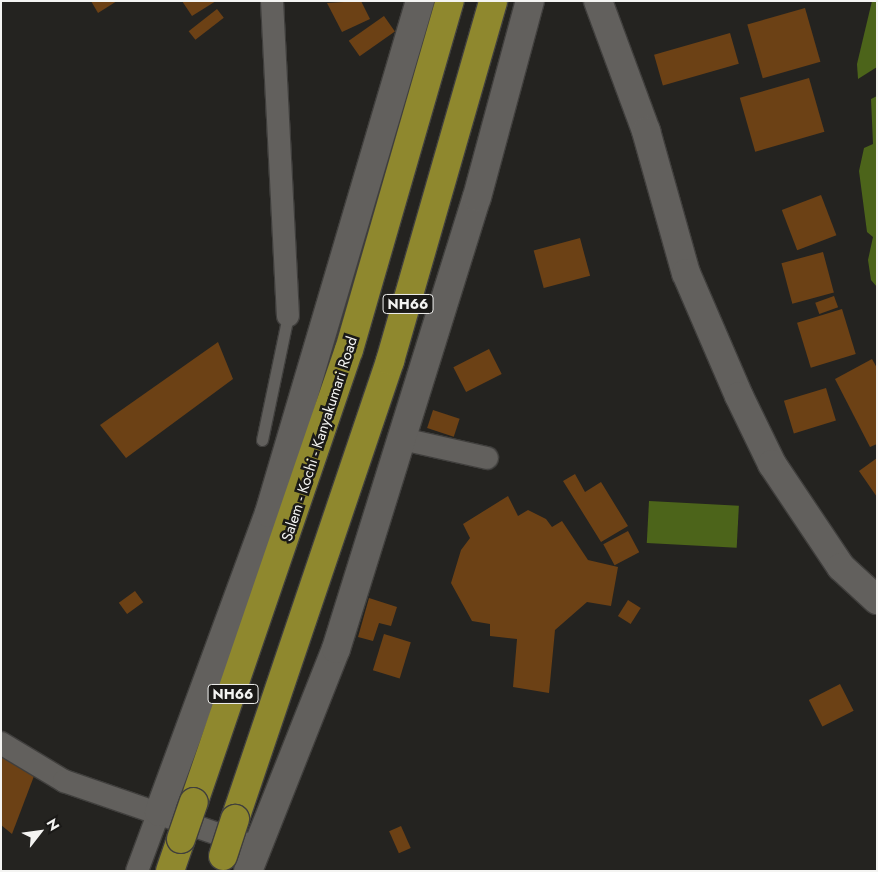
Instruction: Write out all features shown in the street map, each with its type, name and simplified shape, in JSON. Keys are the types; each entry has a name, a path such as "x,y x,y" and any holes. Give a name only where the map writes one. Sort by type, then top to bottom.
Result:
{"highway":[{"name":"Salem - Kochi - Kanyakumari Road","path":"170,871 349,350 450,1"},
{"name":"NH66","path":"220,863 390,361 492,1"}],"street":[{"path":"272,1 288,316"},
{"path":"138,871 269,513 420,1"},
{"path":"1,743 64,781 159,812 252,859 336,649 477,197 530,1"},
{"path":"598,1 646,131 686,273 739,396 772,464 836,559 877,600"},
{"path":"402,439 487,458"}],"lane":[{"path":"262,440 288,316"}],"shaded area":[{"path":"872,1 877,1 877,67 858,79 857,64"},
{"path":"877,96 877,287 871,280 868,260 873,237 867,232 859,171 864,148 873,144 871,99"},
{"path":"649,501 739,506 737,548 647,543"}],"building":[{"path":"91,1 117,1 98,13"},
{"path":"182,1 216,1 192,16"},
{"path":"361,1 370,19 342,32 327,3"},
{"path":"805,8 820,62 763,78 747,25"},
{"path":"217,9 224,18 195,40 189,31"},
{"path":"384,16 395,32 360,56 349,41"},
{"path":"730,33 739,64 663,86 654,55"},
{"path":"809,78 824,132 755,152 740,98"},
{"path":"821,195 836,235 797,250 782,210"},
{"path":"580,238 590,276 544,288 534,250"},
{"path":"823,252 834,293 792,304 781,263"},
{"path":"834,296 838,307 819,314 815,303"},
{"path":"842,309 856,354 811,368 797,323"},
{"path":"218,342 233,379 126,458 100,425"},
{"path":"489,349 502,374 466,392 453,367"},
{"path":"872,359 877,368 877,444 870,447 835,379"},
{"path":"826,388 836,421 794,433 784,401"},
{"path":"433,410 460,419 454,437 427,428"},
{"path":"877,458 877,497 859,471"},
{"path":"575,474 585,492 601,482 628,526 601,542 563,481"},
{"path":"508,496 518,516 528,510 546,519 552,527 562,521 588,560 618,567 611,606 587,602 555,630 549,693 513,687 517,639 490,636 490,624 472,621 451,583 461,550 470,538 463,524"},
{"path":"628,531 639,552 615,565 603,544"},
{"path":"135,591 143,602 127,614 119,603"},
{"path":"369,598 397,607 391,626 379,623 373,641 358,637"},
{"path":"628,600 641,608 631,624 618,616"},
{"path":"384,634 411,642 400,679 373,670"},
{"path":"840,684 854,711 822,727 809,700"},
{"path":"1,756 34,776 12,834 1,825"},
{"path":"401,826 411,848 399,853 389,831"}]}
